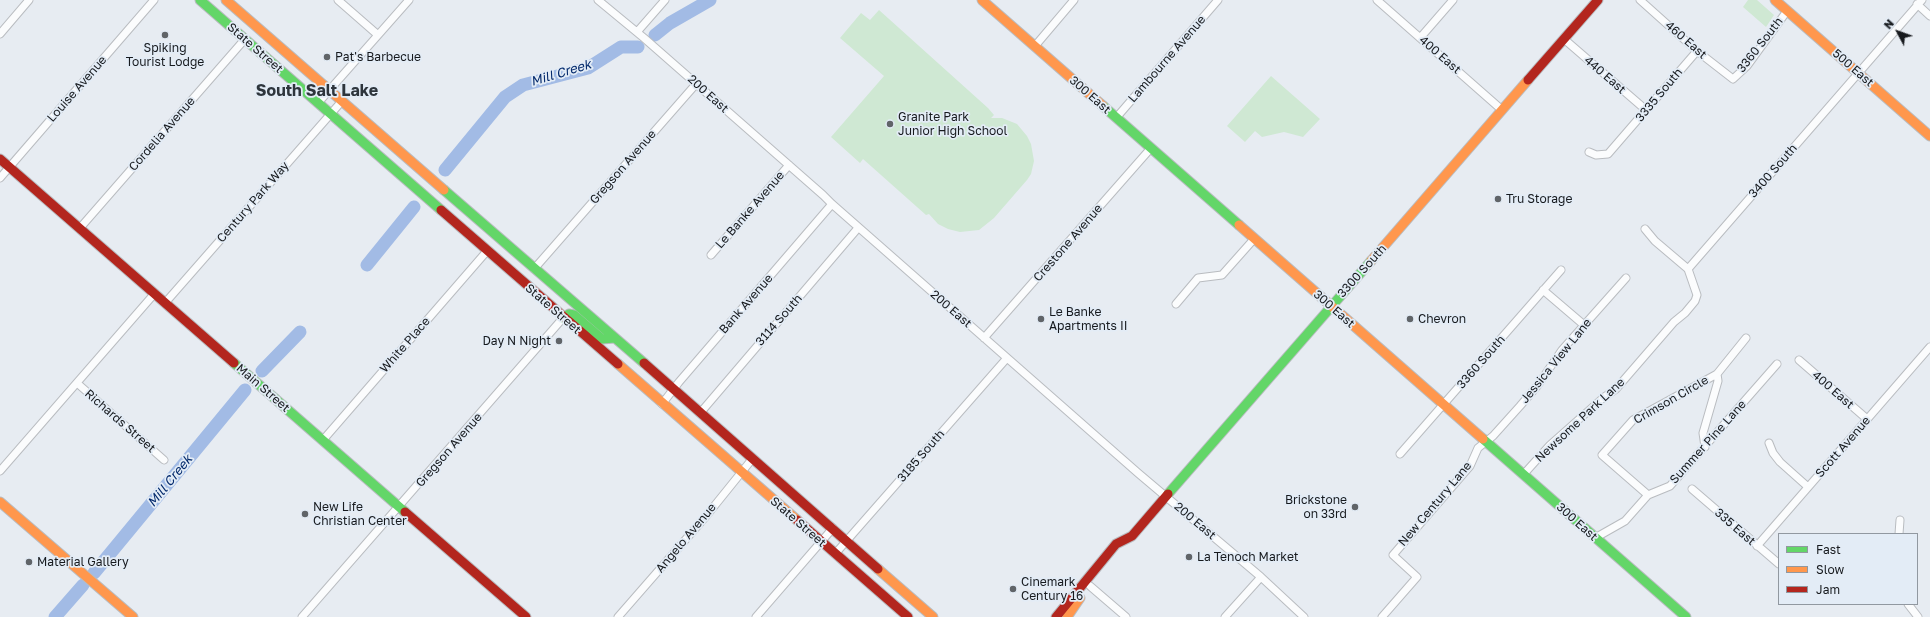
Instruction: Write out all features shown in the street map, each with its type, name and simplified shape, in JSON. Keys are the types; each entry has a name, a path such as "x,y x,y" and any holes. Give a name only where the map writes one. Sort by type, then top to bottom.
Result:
{"main road":[{"name":"State Street","path":"200,0 906,616"},
{"name":"State Street","path":"226,0 534,269 701,412 934,617"},
{"name":"300 East","path":"982,0 1686,617"},
{"name":"3300 South","path":"1056,617 1116,544 1132,536 1598,0"},
{"name":"500 East","path":"1775,0 1930,136"},
{"name":"Main Street","path":"0,159 526,617"},
{"path":"563,318 569,314 574,315 602,339 615,338"},
{"path":"0,502 133,617"},
{"name":"3300 South","path":"1067,617 1090,586 1122,548 1124,540"}],"street":[{"path":"0,34 29,0"},
{"name":"Louise Avenue","path":"0,178 154,0"},
{"path":"338,0 378,35"},
{"path":"318,103 408,0"},
{"name":"200 East","path":"598,0 637,32 789,165 858,228 984,338 1261,577 1304,617"},
{"path":"637,32 665,0"},
{"path":"1035,46 1074,0"},
{"name":"Lambourne Avenue","path":"1116,118 1218,0"},
{"name":"400 East","path":"1377,0 1502,110"},
{"path":"1420,38 1453,0"},
{"name":"460 East","path":"1640,0 1697,50 1733,79"},
{"path":"1919,2 1930,16"},
{"name":"3400 South","path":"1688,269 1919,2"},
{"name":"3360 South","path":"1733,79 1747,66 1787,11"},
{"name":"Cordelia Avenue","path":"80,228 245,39"},
{"name":"440 East","path":"1564,39 1646,110"},
{"name":"3335 South","path":"1589,152 1596,155 1608,154 1697,50"},
{"name":"Gregson Avenue","path":"534,269 696,84"},
{"name":"Century Park Way","path":"166,303 342,101"},
{"name":"Crestone Avenue","path":"984,338 1151,148"},
{"name":"Le Banke Avenue","path":"711,255 789,165"},
{"name":"Bank Avenue","path":"662,404 832,204"},
{"name":"3114 South","path":"701,412 858,228"},
{"path":"1644,229 1652,236 1654,240 1688,269"},
{"path":"1176,304 1198,278 1222,275 1254,238"},
{"name":"White Place","path":"323,440 487,251"},
{"name":"Newsome Park Lane","path":"1523,475 1550,445 1603,398 1616,389 1674,322 1695,301 1697,295 1688,269"},
{"name":"3360 South","path":"1400,454 1561,270"},
{"name":"Jessica View Lane","path":"1486,443 1538,385 1559,354 1626,278"},
{"path":"1543,290 1584,325"},
{"path":"0,471 155,293"},
{"name":"Gregson Avenue","path":"302,617 563,318"},
{"name":"Crimson Circle","path":"1648,495 1602,455 1633,420 1717,374 1746,338"},
{"name":"Scott Avenue","path":"1757,546 1930,347"},
{"name":"3185 South","path":"835,554 1007,358"},
{"name":"400 East","path":"1799,360 1867,419"},
{"name":"Summer Pine Lane","path":"1595,538 1625,522 1648,495 1670,486 1777,364"},
{"name":"Crimson Circle","path":"1705,446 1703,433 1718,381 1717,374"},
{"name":"Richards Street","path":"77,383 164,460"},
{"name":"New Century Lane","path":"1382,617 1417,577 1393,555 1470,466 1478,448 1486,443"},
{"path":"1769,443 1773,453 1780,462 1808,487"},
{"name":"Angelo Avenue","path":"618,617 707,515 752,458"},
{"name":"335 East","path":"1692,489 1778,563"},
{"path":"1899,533 1900,520"},
{"path":"756,617 833,528"},
{"path":"1225,617 1261,577"},
{"path":"1090,586 1126,617"},
{"path":"1909,605 1918,617"}],"green space":[{"path":"1748,0 1757,0 1774,15 1766,27 1743,7"},
{"path":"879,10 988,108 994,115 991,118 1002,118 1017,124 1027,136 1031,144 1034,161 1031,174 994,218 979,230 960,232 948,229 938,224 929,214 926,215 863,159 860,163 831,137 884,76 840,38 861,13 870,20"},
{"path":"1271,76 1320,119 1303,137 1284,132 1262,137 1255,131 1245,142 1227,126"}],"waterway":[{"name":"Mill Creek","path":"655,35 670,23 710,0"},
{"name":"Mill Creek","path":"445,170 505,97 523,85 588,68 621,47 638,47"},
{"name":"Mill Creek","path":"367,265 414,207"},
{"name":"Mill Creek","path":"262,371 300,332"},
{"name":"Mill Creek","path":"94,573 245,390"},
{"name":"Mill Creek","path":"55,617 83,585"}],"traffic: fast":[{"path":"200,0 441,210"},
{"path":"1103,106 1239,225"},
{"path":"444,190 644,363"},
{"path":"1168,494 1371,261"},
{"path":"563,318 569,314 574,315 602,339 615,338"},
{"path":"234,363 405,512"},
{"path":"1483,439 1686,617"}],"traffic: slow":[{"path":"226,0 444,190"},
{"path":"982,0 1103,106"},
{"path":"1775,0 1930,136"},
{"path":"1371,261 1528,80"},
{"path":"1239,225 1483,439"},
{"path":"618,364 797,520"},
{"path":"0,502 133,617"},
{"path":"878,569 933,617"},
{"path":"1067,617 1080,598"}],"traffic: jam":[{"path":"1528,80 1598,0"},
{"path":"0,159 234,363"},
{"path":"441,210 618,364"},
{"path":"644,363 878,569"},
{"path":"1056,617 1116,544 1132,536 1168,494"},
{"path":"405,512 526,617"},
{"path":"797,520 908,617"}],"place":[{"name":"Spiking Tourist Lodge","path":"165,35"},
{"name":"Pat's Barbecue","path":"327,57"},
{"name":"Granite Park Junior High School","path":"890,124"},
{"name":"Tru Storage","path":"1498,199"},
{"name":"Le Banke Apartments II","path":"1041,319"},
{"name":"Chevron","path":"1410,319"},
{"name":"Day N Night","path":"559,341"},
{"name":"Brickstone on 33rd","path":"1355,507"},
{"name":"New Life Christian Center","path":"305,514"},
{"name":"La Tenoch Market","path":"1189,557"},
{"name":"Material Gallery","path":"29,562"},
{"name":"Cinemark Century 16","path":"1013,589"}],"district":[{"name":"South Salt Lake","path":"317,91"}]}
